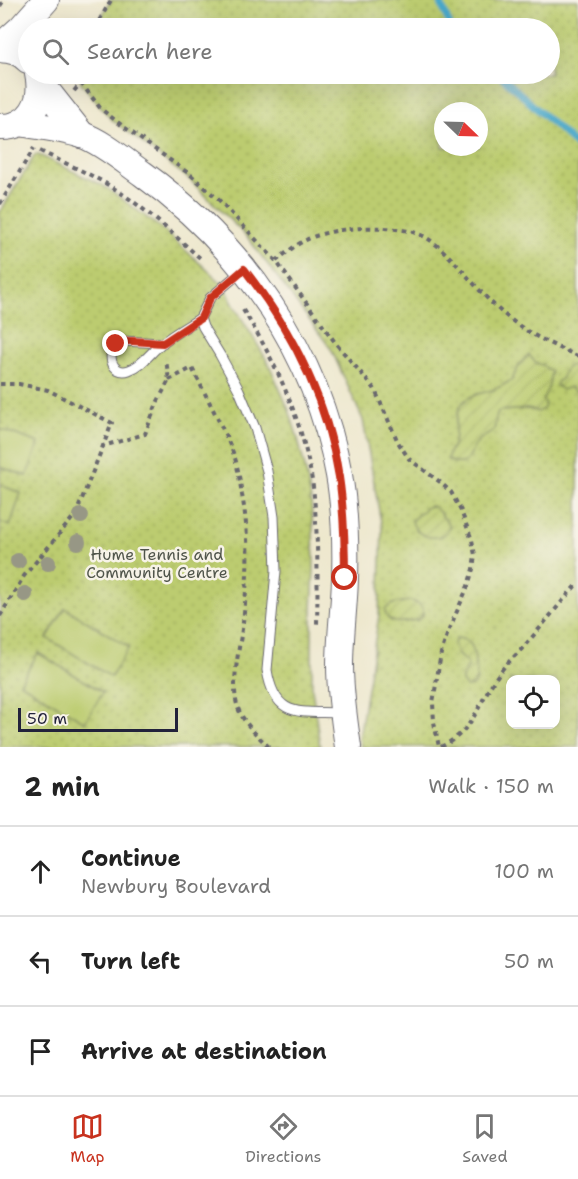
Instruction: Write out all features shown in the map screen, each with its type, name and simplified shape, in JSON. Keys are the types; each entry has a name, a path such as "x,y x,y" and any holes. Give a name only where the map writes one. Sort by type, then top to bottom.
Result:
{"street":[{"path":"30,18 46,0"},
{"path":"49,18 57,0"},
{"path":"0,48 18,31"},
{"path":"0,48 18,52"},
{"path":"6,127 29,116 40,94 38,84"},
{"path":"44,84 82,135 150,179 194,215 226,247 263,293 306,368 326,420 339,475 344,526 345,578 340,668 348,747"},
{"path":"6,127 82,135"}],"lane":[{"path":"163,343 121,341 112,350 110,356 112,364 124,371 131,370 141,363 163,343 201,318 210,298 244,269"},
{"path":"201,318 203,327 239,390 255,428 267,471 274,517 276,571 267,670 269,685 282,705 292,710 343,713"}],"path":[{"path":"0,6 4,0"},
{"path":"101,18 111,0"},
{"path":"578,356 536,337 517,323 496,307 441,249 427,238 415,233 377,228 331,231 305,240 276,261 337,345 374,388 398,442 409,459 451,492 472,540 475,555 473,569 441,652 433,703 434,722 440,747 461,734 472,720 497,675 578,584"},
{"path":"163,343 169,380"},
{"path":"103,446 145,434 169,380 192,368 234,456 243,496 248,576 236,676 236,698 244,719 269,747"},
{"path":"0,384 19,384 48,390 112,423 76,514 24,576 0,615"}],"green space":[{"path":"111,0 578,0 578,747 361,747 359,738 379,615 382,528 363,420 331,349 248,238 189,179 111,119 82,84 560,84 560,18 101,18"},
{"name":"Hume Tennis and Community Centre","path":"35,155 104,186 161,228 225,286 233,304 268,362 289,410 298,439 311,500 314,568 312,688 320,747 0,747 0,212"},
{"path":"529,355 536,363 551,372 543,400 544,408 538,412 529,409 499,411 493,431 475,444 465,461 456,463 448,460 461,404 469,397 497,388 512,380 521,363"},
{"path":"572,365 578,367 578,393 570,387 562,390 556,385 565,370"},
{"path":"0,429 39,443 27,476 0,467"},
{"path":"0,485 21,493 10,526 0,522"},
{"path":"431,506 436,508 450,526 442,536 423,535 414,526 412,520"},
{"path":"412,601 423,609 420,619 393,622 386,616 385,610 390,605"},
{"path":"65,608 129,647 111,677 47,638"},
{"path":"456,638 466,640 473,649 477,676 475,683 471,686 466,687 462,682 462,677 468,667 467,663 457,654 454,644"},
{"path":"38,653 103,692 85,722 20,683"}],"waterway":[{"path":"442,0 441,4 447,18"},
{"path":"510,84 578,147"}],"route":[{"path":"116,344 121,341 163,343 201,318 210,298 244,269 281,321 306,368 326,420 339,475 344,526 345,578"}]}
